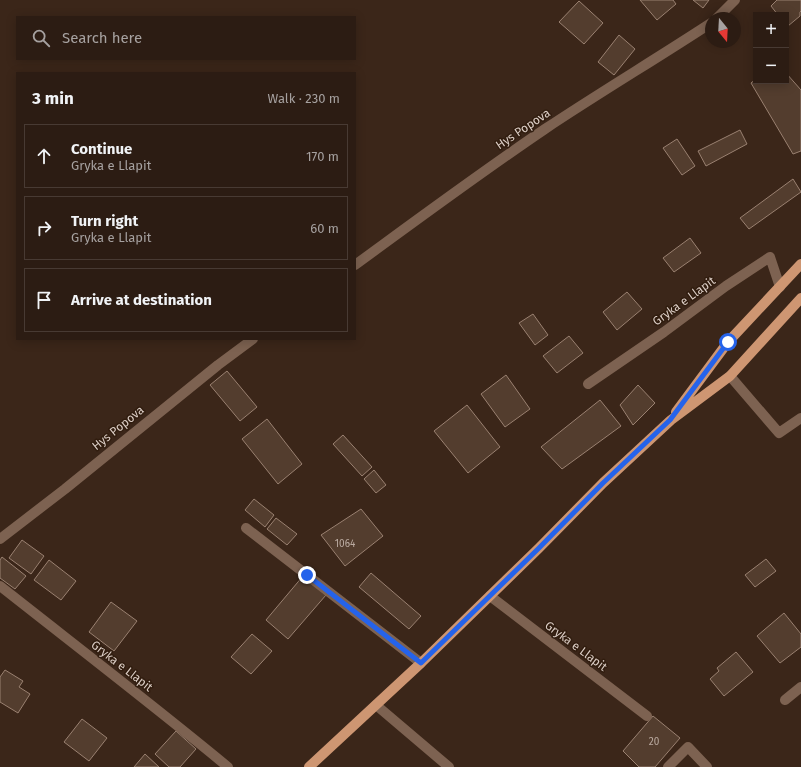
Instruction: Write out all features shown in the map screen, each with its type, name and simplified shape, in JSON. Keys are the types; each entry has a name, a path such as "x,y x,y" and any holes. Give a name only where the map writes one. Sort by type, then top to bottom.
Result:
{"main road":[{"path":"670,420 728,342 801,264"},
{"path":"309,767 421,663 539,548 603,483 670,420 730,376 801,298"}],"street":[{"path":"723,12 735,0"},
{"name":"Hys Popova","path":"356,264 489,168 546,129 705,28"},
{"name":"Gryka e Llapit","path":"588,384 664,332 726,286 770,257 780,287"},
{"name":"Hys Popova","path":"0,538 65,489 218,365 252,340"},
{"path":"730,376 779,433 801,418"},
{"path":"246,528 421,663"},
{"name":"Gryka e Llapit","path":"0,586 228,767"},
{"name":"Gryka e Llapit","path":"490,596 647,716"},
{"path":"788,698 801,687"},
{"path":"376,705 449,767"},
{"path":"668,767 688,747 707,767"}],"building":[{"path":"640,0 673,0 676,4 657,20"},
{"path":"693,0 709,0 703,8"},
{"path":"777,0 801,0 800,16 789,25 789,12 776,12 771,6"},
{"path":"579,1 603,23 584,44 559,22"},
{"path":"619,35 635,49 614,75 598,62"},
{"path":"789,76 801,90 801,151 793,154 751,83 753,81 753,84 789,84"},
{"path":"740,130 747,144 706,166 698,151"},
{"path":"677,139 695,166 682,175 663,148"},
{"path":"793,179 801,192 749,229 740,218"},
{"path":"690,238 701,253 674,272 663,258"},
{"path":"627,292 642,309 617,330 603,312"},
{"path":"533,314 548,335 535,345 519,323"},
{"path":"569,336 583,353 557,373 543,356"},
{"path":"227,371 257,407 240,421 210,385"},
{"path":"506,375 530,409 505,427 481,394"},
{"path":"638,385 655,403 633,425 620,405"},
{"path":"600,400 621,426 562,469 541,447"},
{"path":"467,405 500,447 468,473 434,431"},
{"path":"267,419 302,464 278,484 242,439"},
{"path":"343,435 372,467 362,476 333,444"},
{"path":"374,470 386,485 376,493 364,479"},
{"path":"254,499 274,515 265,527 245,510"},
{"path":"361,509 383,536 345,566 321,535"},
{"path":"276,518 297,534 287,545 267,529"},
{"path":"22,540 44,556 31,574 9,558"},
{"path":"2,557 26,576 15,589 0,578 0,560"},
{"path":"766,559 776,571 755,587 745,575"},
{"path":"49,560 76,581 61,600 34,580"},
{"path":"371,573 421,616 409,629 359,587"},
{"path":"303,576 326,595 288,639 266,620"},
{"path":"111,602 137,621 114,651 89,632"},
{"path":"784,613 801,634 801,647 780,663 757,636"},
{"path":"252,634 272,651 251,674 231,657"},
{"path":"736,652 753,672 724,696 710,679 719,671 717,668"},
{"path":"5,670 23,681 19,687 30,694 18,713 0,702 0,677"},
{"path":"653,716 680,738 655,767 639,767 623,751"},
{"path":"82,719 107,738 89,761 64,742"},
{"path":"176,731 196,749 180,767 169,767 155,754"},
{"path":"145,754 159,767 134,767"}],"route":[{"path":"307,575 421,663 539,548 603,483 670,420 728,342"}]}
